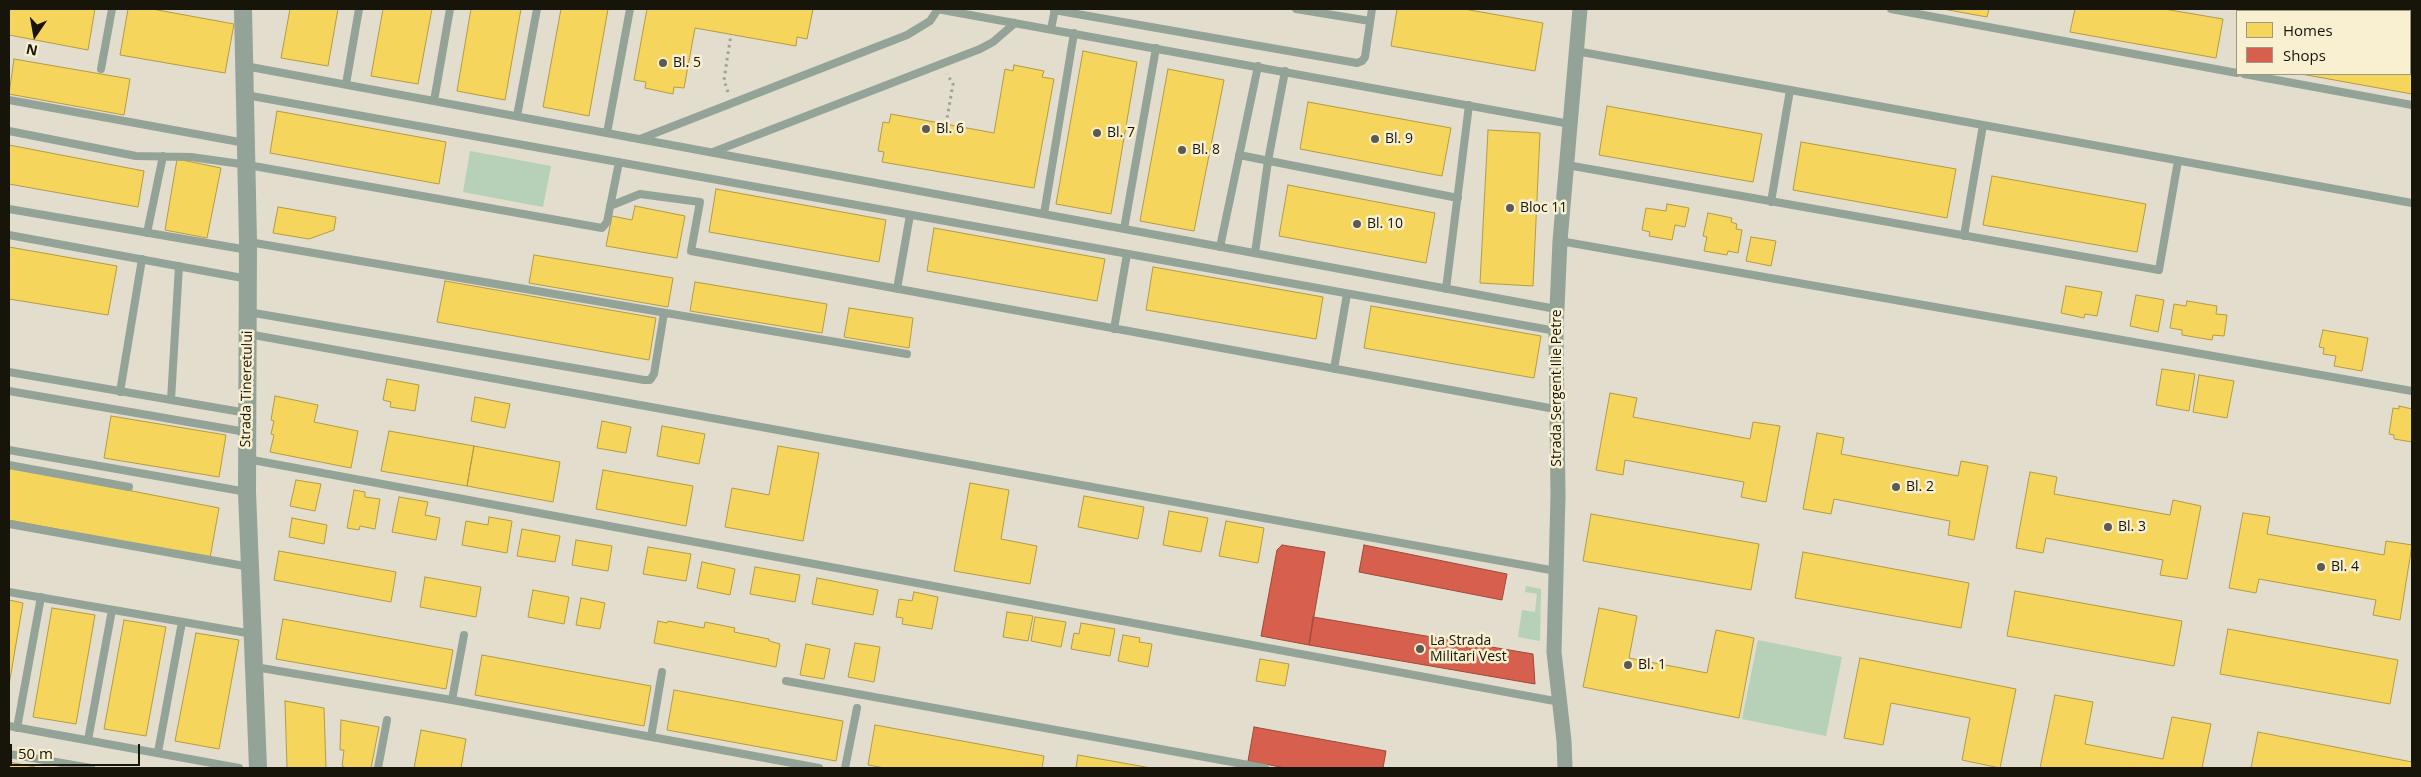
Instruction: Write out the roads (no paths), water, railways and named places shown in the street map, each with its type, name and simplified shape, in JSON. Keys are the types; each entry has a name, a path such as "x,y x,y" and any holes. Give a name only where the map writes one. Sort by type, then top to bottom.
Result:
{"street":[{"name":"Strada Tineretului","path":"243,9 248,166 247,492 258,768"},
{"name":"Strada Sergent Ilie Petre","path":"1565,768 1564,741 1554,652 1558,496 1555,409 1556,309 1580,9"}],"lane":[{"path":"101,69 112,9"},
{"path":"346,84 359,9"},
{"path":"434,101 450,9"},
{"path":"517,116 538,9"},
{"path":"606,133 630,9"},
{"path":"640,139 908,35 930,21 937,9 1074,32 1570,124"},
{"path":"1296,9 1370,21"},
{"path":"1051,29 1054,10 1357,63 1362,61 1365,56 1372,9"},
{"path":"1891,9 2236,72"},
{"path":"712,152 941,64 993,42 1015,23"},
{"path":"1044,214 1074,32"},
{"path":"1124,229 1156,48"},
{"path":"1576,51 2412,203"},
{"path":"245,66 1556,309"},
{"path":"1220,247 1258,66"},
{"path":"1255,253 1268,161 1285,71"},
{"path":"2249,75 2412,105"},
{"path":"1771,202 1790,90"},
{"path":"246,95 1556,331"},
{"path":"9,100 247,143"},
{"path":"1446,289 1469,105"},
{"path":"1964,236 1983,125"},
{"path":"9,131 136,156 192,157 602,228 607,222 618,162"},
{"path":"1239,155 1458,198"},
{"path":"147,233 163,156"},
{"path":"1567,165 2159,270 2178,161"},
{"path":"610,206 640,194 700,202 691,251 1555,409"},
{"path":"9,209 147,233 248,246 664,313 907,354"},
{"path":"898,289 910,215"},
{"path":"9,236 248,279"},
{"path":"1560,241 2412,391"},
{"path":"1114,329 1128,254"},
{"path":"120,392 142,259"},
{"path":"171,400 179,266"},
{"path":"1334,369 1347,294"},
{"path":"248,312 644,380 650,380 654,374 664,313"},
{"path":"248,334 1556,571"},
{"path":"9,372 247,414"},
{"path":"9,391 246,432"},
{"path":"9,450 247,492"},
{"path":"247,459 1560,702"},
{"path":"9,465 129,486"},
{"path":"9,524 250,566"},
{"path":"9,592 253,634"},
{"path":"17,728 40,598"},
{"path":"88,740 112,610"},
{"path":"158,752 182,622"},
{"path":"452,700 464,634"},
{"path":"254,666 452,700 819,768"},
{"path":"651,737 662,672"},
{"path":"786,681 1265,768"},
{"path":"845,768 856,708"},
{"path":"378,768 387,720"},
{"path":"9,726 239,768"},
{"path":"9,754 91,768"}],"place":[{"name":"Bl. 5","path":"663,63"},
{"name":"Bl. 6","path":"926,129"},
{"name":"Bl. 7","path":"1097,133"},
{"name":"Bl. 9","path":"1375,139"},
{"name":"Bl. 8","path":"1182,150"},
{"name":"Bloc 11","path":"1510,208"},
{"name":"Bl. 10","path":"1357,224"},
{"name":"Bl. 2","path":"1896,487"},
{"name":"Bl. 3","path":"2108,527"},
{"name":"Bl. 4","path":"2321,567"},
{"name":"La Strada Militari Vest","path":"1420,649"},
{"name":"Bl. 1","path":"1628,665"}]}
